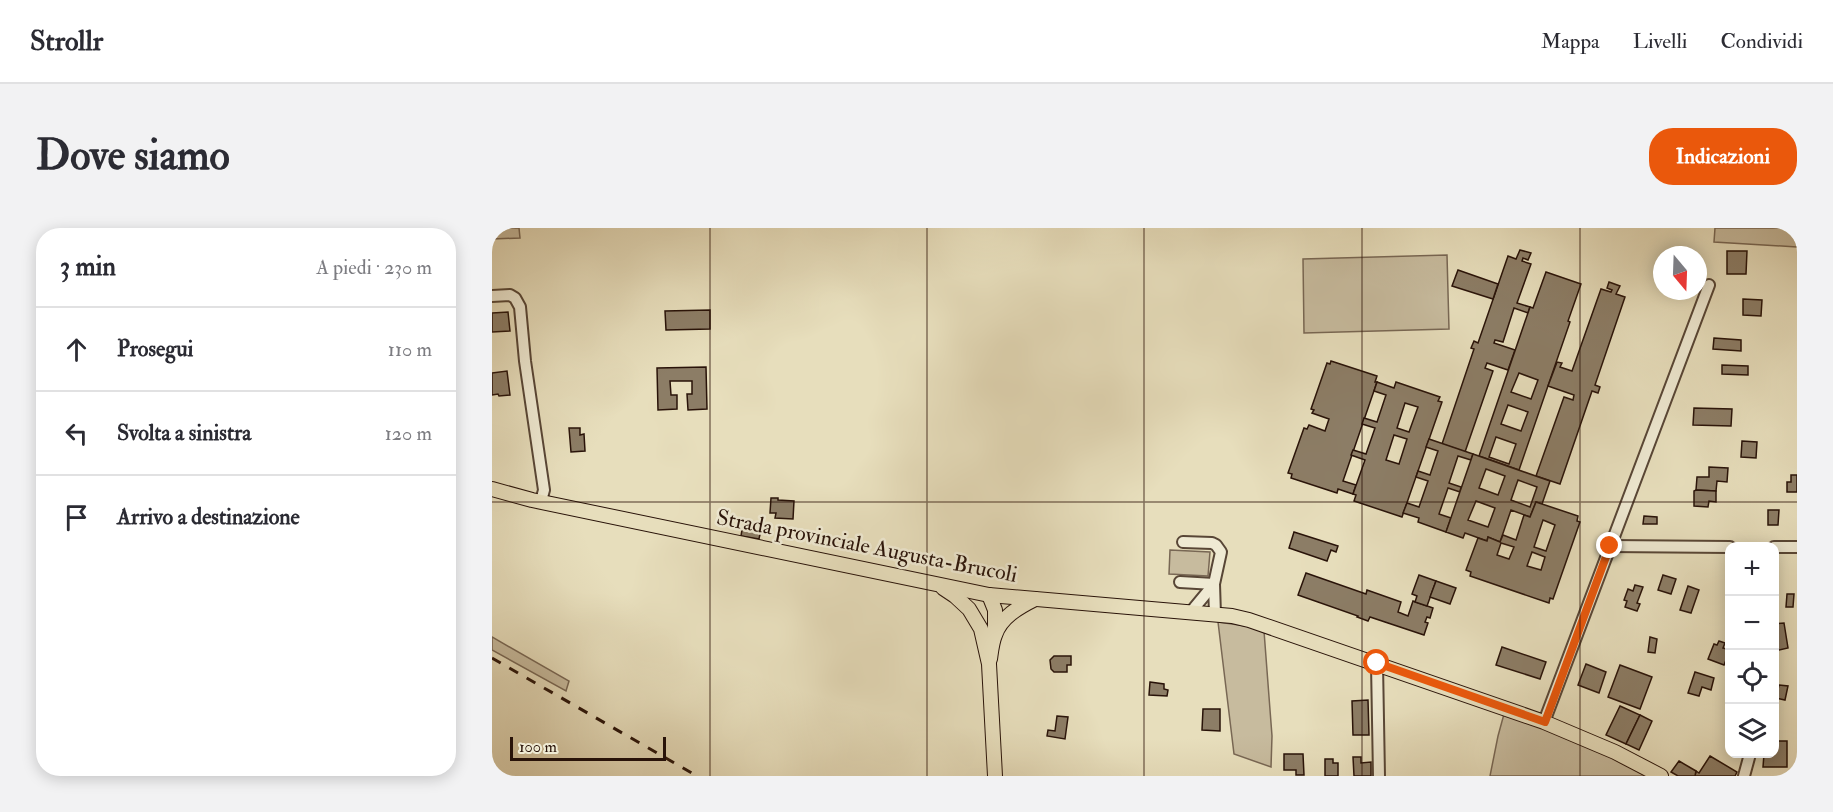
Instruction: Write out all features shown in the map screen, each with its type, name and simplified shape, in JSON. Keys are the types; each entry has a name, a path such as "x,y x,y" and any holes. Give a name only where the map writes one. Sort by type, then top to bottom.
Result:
{"main road":[{"name":"Strada provinciale Augusta-Brucoli","path":"492,489 989,595 1249,620 1545,722 1615,752 1661,776"},
{"path":"939,585 969,609 981,629 989,664 995,776"},
{"path":"981,629 983,610 989,595"},
{"path":"989,595 994,610 995,634 989,664"},
{"path":"995,634 1005,619 1017,608 1035,599"}],"street":[{"path":"1545,722 1709,285"},
{"path":"492,296 510,295 520,307 525,361 544,490 541,501"},
{"path":"1183,542 1212,543 1221,552 1214,584 1215,615"},
{"path":"1610,546 1725,547"},
{"path":"1779,547 1797,547"},
{"path":"1180,582 1214,584"},
{"path":"1190,613 1214,584"},
{"path":"1377,663 1379,776"},
{"path":"1744,776 1749,758"}],"shaded area":[{"path":"492,228 519,228 520,238 492,239"},
{"path":"1715,228 1797,228 1797,247 1714,242"},
{"path":"1447,255 1449,329 1304,333 1303,259"},
{"path":"1170,550 1210,552 1208,576 1169,574"},
{"path":"1218,622 1264,631 1272,736 1271,767 1234,754"},
{"path":"492,637 569,681 566,691 492,650"},
{"path":"1504,714 1602,752 1648,776 1490,776"}],"building":[{"path":"1520,250 1531,253 1528,260 1523,258 1522,261 1531,264 1517,303 1530,307 1528,313 1514,308 1503,342 1495,340 1494,343 1515,350 1508,370 1487,363 1485,368 1493,371 1465,452 1442,444 1474,349 1471,348 1474,341 1478,343 1508,256 1516,259"},
{"path":"1727,251 1747,251 1746,274 1727,274"},
{"path":"1458,270 1498,284 1493,299 1452,286"},
{"path":"1546,272 1581,284 1519,470 1479,456 1530,307 1533,308","holes":["1519,373 1538,380 1531,399 1511,392","1508,405 1528,412 1521,431 1501,424","1496,437 1516,444 1509,464 1489,457"]},
{"path":"1609,282 1620,286 1616,294 1625,297 1595,385 1600,387 1598,393 1592,391 1560,484 1536,476 1564,397 1573,400 1574,395 1548,386 1557,362 1562,363 1560,367 1572,371 1601,289 1611,292 1612,290 1607,288"},
{"path":"1743,299 1762,300 1761,316 1743,315"},
{"path":"710,310 710,329 666,330 665,311"},
{"path":"508,312 510,331 492,332 492,313"},
{"path":"1714,338 1741,340 1741,351 1713,349"},
{"path":"1331,361 1377,376 1375,382 1377,382 1343,481 1356,485 1353,494 1338,489 1337,493 1291,478 1292,474 1288,473 1304,428 1307,429 1309,425 1325,431 1329,419 1312,413 1314,410 1311,409 1327,363 1330,364"},
{"path":"1722,365 1748,366 1748,375 1722,374"},
{"path":"706,367 707,409 688,410 687,394 692,394 692,381 670,381 671,395 677,395 677,409 658,410 657,368"},
{"path":"507,371 510,395 492,395 492,373"},
{"path":"1377,382 1394,388 1396,382 1440,397 1438,401 1442,402 1402,517 1354,501 1356,495 1353,494 1365,460 1351,455 1353,450 1366,454 1375,428 1362,424 1364,418 1377,422 1386,395 1374,391","holes":["1405,403 1418,407 1409,432 1397,428","1394,435 1407,439 1399,464 1386,460"]},
{"path":"1694,408 1732,409 1731,426 1693,425"},
{"path":"569,428 580,428 580,435 584,434 585,451 571,452"},
{"path":"1429,439 1473,454 1471,460 1458,456 1449,483 1461,487 1460,492 1448,488 1439,514 1451,518 1446,532 1418,522 1419,518 1403,513 1407,503 1419,507 1428,481 1416,477 1418,471 1430,475 1438,451 1426,447"},
{"path":"1742,441 1757,442 1756,458 1741,457"},
{"path":"1473,454 1550,481 1542,504 1536,502 1530,517 1511,510 1500,542 1488,537 1487,541 1465,533 1463,538 1446,532","holes":["1486,469 1505,476 1498,495 1479,488","1518,480 1537,487 1530,507 1511,500","1476,501 1495,508 1488,527 1468,520"]},
{"path":"1709,467 1728,468 1727,482 1717,481 1716,491 1696,490 1697,477 1709,477"},
{"path":"1791,475 1797,475 1797,492 1787,492 1787,482 1791,482"},
{"path":"1694,491 1716,491 1716,502 1709,501 1708,507 1694,506"},
{"path":"771,498 794,501 793,519 775,518 776,513 770,513"},
{"path":"1536,502 1578,516 1577,521 1580,522 1553,599 1550,598 1549,603 1470,576 1471,572 1466,570 1478,538 1487,541 1488,537 1500,542 1503,535 1516,540 1524,515 1530,517","holes":["1543,520 1555,525 1546,551 1534,547","1501,543 1514,547 1509,559 1497,555","1532,552 1545,557 1541,570 1527,566"]},
{"path":"1768,510 1779,510 1778,525 1768,525"},
{"path":"1644,516 1657,517 1657,524 1643,524"},
{"path":"745,528 761,530 759,539 741,536"},
{"path":"1294,532 1338,546 1336,552 1331,550 1327,561 1289,548"},
{"path":"1306,573 1366,594 1367,590 1401,602 1398,612 1408,616 1413,601 1433,608 1430,618 1427,617 1425,622 1428,623 1424,635 1370,617 1368,621 1298,595"},
{"path":"1419,575 1436,581 1427,606 1415,602 1417,596 1412,594"},
{"path":"1663,575 1676,579 1671,594 1658,590"},
{"path":"1436,581 1456,588 1450,604 1430,597"},
{"path":"1635,585 1643,587 1637,603 1640,604 1637,611 1625,607 1627,601 1624,600 1628,589 1633,591"},
{"path":"1688,586 1699,590 1691,613 1680,610"},
{"path":"1787,594 1794,594 1793,607 1786,607"},
{"path":"1784,623 1788,648 1779,650 1779,624"},
{"path":"1650,637 1657,639 1655,653 1648,652"},
{"path":"1719,641 1725,643 1724,665 1708,659 1714,644 1717,645"},
{"path":"1502,647 1546,662 1540,679 1496,665"},
{"path":"1054,656 1071,656 1071,665 1067,665 1067,672 1054,672 1051,669 1050,660"},
{"path":"1586,664 1606,672 1599,693 1578,685"},
{"path":"1620,665 1652,677 1640,709 1608,697"},
{"path":"1695,672 1714,678 1711,690 1702,687 1699,696 1688,693"},
{"path":"1150,682 1164,684 1164,689 1168,690 1167,696 1149,695"},
{"path":"1779,685 1788,686 1785,700 1779,699"},
{"path":"1368,700 1369,735 1353,735 1352,701"},
{"path":"1620,706 1640,715 1626,744 1606,735"},
{"path":"1203,709 1220,709 1220,731 1202,730"},
{"path":"1640,715 1652,721 1639,750 1626,744"},
{"path":"1057,716 1068,717 1065,739 1047,736 1048,730 1055,731"},
{"path":"1779,741 1787,741 1787,767 1763,767 1764,758 1779,758"},
{"path":"1284,754 1303,754 1304,775 1296,775 1296,770 1284,770"},
{"path":"1710,756 1737,772 1735,776 1695,776 1696,771 1699,773"},
{"path":"1353,757 1361,757 1361,763 1371,762 1371,776 1354,776"},
{"path":"1325,759 1333,759 1333,763 1338,763 1338,776 1325,776"},
{"path":"1679,761 1696,771 1695,776 1678,776 1671,772"}],"railway":[{"path":"492,658 697,776"}],"route":[{"path":"1377,663 1545,722 1610,546"}]}
